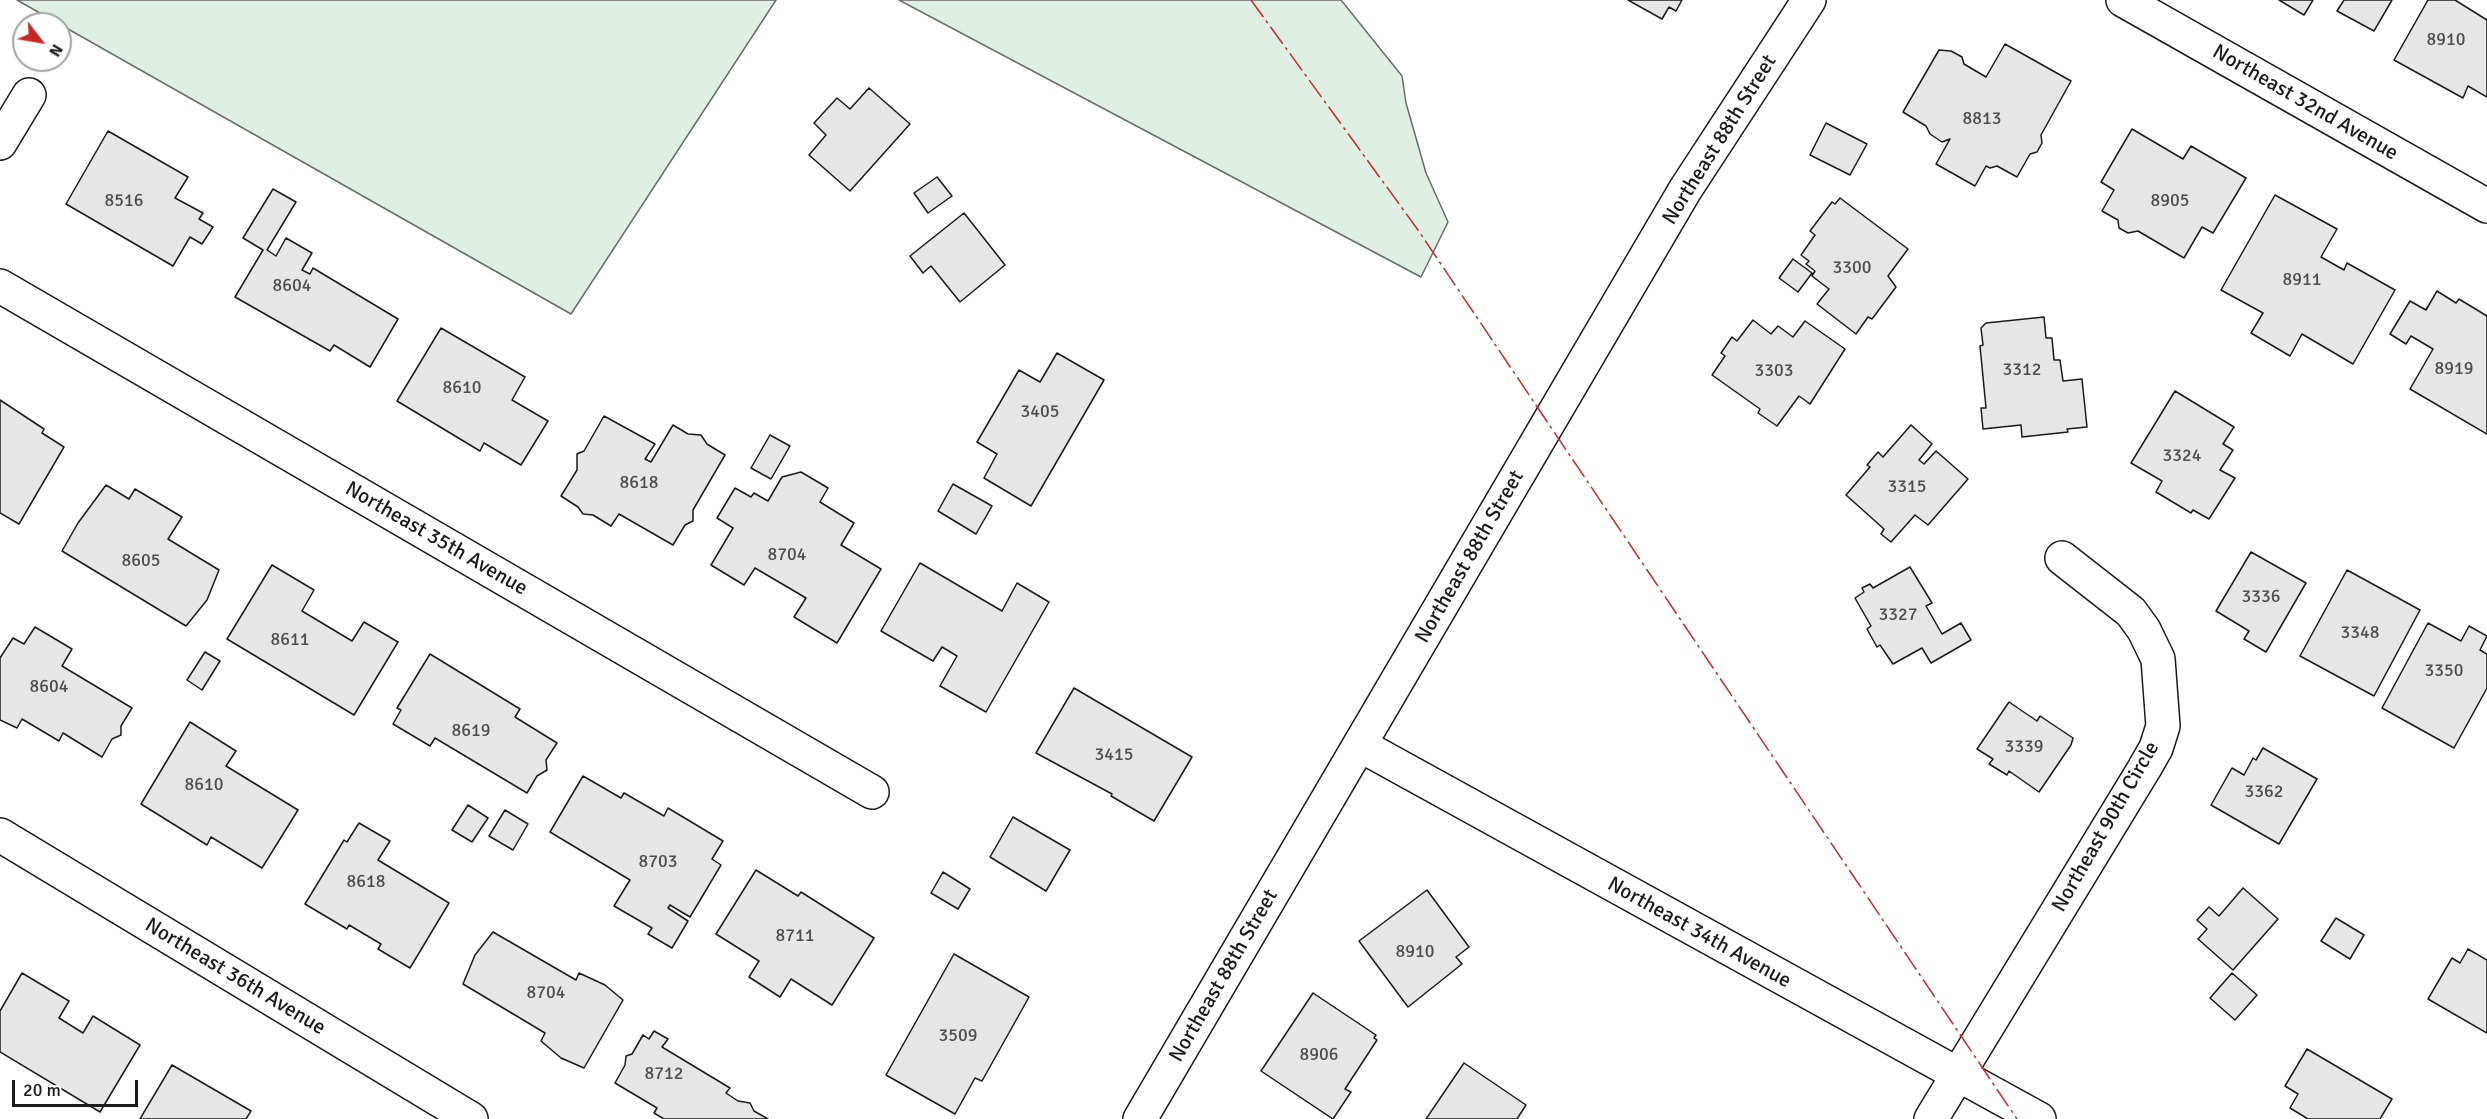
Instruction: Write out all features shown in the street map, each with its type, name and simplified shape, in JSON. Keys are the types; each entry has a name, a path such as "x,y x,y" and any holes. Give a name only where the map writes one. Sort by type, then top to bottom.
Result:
{"street":[{"name":"Northeast 88th Street","path":"1140,1119 1706,156 1809,0"},
{"name":"Northeast 32nd Avenue","path":"2123,0 2487,206"},
{"path":"0,143 29,95"},
{"name":"Northeast 35th Avenue","path":"0,286 872,792"},
{"name":"Northeast 90th Circle","path":"1931,1119 2144,769 2156,748 2163,726 2158,659 2144,630 2132,612 2062,558"},
{"name":"Northeast 34th Avenue","path":"1360,745 2039,1119"},
{"name":"Northeast 36th Avenue","path":"0,834 471,1119"}],"green space":[{"path":"17,0 776,0 571,314 72,31 72,12 38,12"},
{"path":"899,0 1341,0 1402,76 1406,103 1426,173 1448,222 1421,277"}],"building":[{"path":"1628,0 1682,0 1676,11 1669,7 1662,19"},
{"path":"2279,0 2313,0 2304,15"},
{"path":"2344,0 2392,0 2374,31 2337,11"},
{"path":"2428,0 2455,0 2487,20 2487,97 2468,86 2463,98 2394,60"},
{"path":"2005,44 2071,81 2041,135 2042,143 2037,152 2030,154 2017,177 1997,166 1990,168 1986,166 1975,186 1936,164 1950,139 1942,142 1930,134 1926,126 1903,112 1939,50 1951,51 1962,57 1964,64 1986,77"},
{"path":"869,88 910,124 850,191 809,155 826,135 814,123 837,98 850,109"},
{"path":"1826,123 1867,144 1850,175 1810,155"},
{"path":"2132,129 2183,159 2191,146 2246,178 2213,233 2202,227 2184,258 2138,231 2128,233 2119,228 2118,220 2102,211 2114,190 2101,182"},
{"path":"108,131 188,177 175,198 203,213 199,219 213,227 202,244 190,237 173,266 66,204"},
{"path":"937,177 952,196 928,213 914,193"},
{"path":"273,189 296,202 267,250 276,256 286,238 312,253 302,270 310,274 313,268 398,319 370,367 334,345 330,351 235,297 263,250 243,238"},
{"path":"2275,195 2337,229 2321,257 2344,270 2347,263 2395,290 2353,364 2302,334 2290,356 2251,333 2263,313 2221,290"},
{"path":"1840,198 1908,249 1888,276 1896,287 1872,319 1868,317 1856,334 1817,304 1829,289 1812,276 1815,271 1806,264 1809,261 1801,255 1815,235 1810,231 1832,202 1835,204"},
{"path":"964,213 1005,265 960,302 931,266 923,273 910,256"},
{"path":"1793,259 1812,273 1798,292 1779,278"},
{"path":"2437,291 2456,303 2459,299 2487,316 2487,434 2410,389 2433,349 2411,336 2406,344 2390,334 2410,301 2426,310"},
{"path":"2044,317 2046,338 2052,338 2054,360 2060,360 2063,381 2082,379 2087,427 2067,429 2068,432 2022,437 2021,425 1983,429 1981,408 1986,408 1980,346 1983,345 1981,328 1986,323"},
{"path":"1753,320 1771,334 1778,326 1793,337 1805,321 1845,349 1810,404 1799,396 1777,426 1758,413 1760,409 1712,375 1725,356 1721,353 1732,337 1737,341"},
{"path":"441,328 525,377 512,400 548,421 521,465 484,443 480,451 397,401"},
{"path":"1057,353 1104,380 1031,506 984,478 997,454 977,442 1019,370 1040,382"},
{"path":"2175,391 2234,427 2223,444 2233,450 2220,470 2235,478 2209,519 2193,510 2191,513 2156,492 2162,481 2131,463"},
{"path":"0,400 44,429 42,433 64,447 19,524 0,513"},
{"path":"604,416 655,444 645,459 651,462 673,425 688,434 701,435 707,444 725,455 693,510 693,521 685,525 673,545 619,514 611,526 593,515 583,514 578,507 561,496 577,470 577,454 584,451"},
{"path":"1911,425 1932,444 1919,460 1924,464 1936,451 1968,479 1928,525 1915,515 1891,542 1881,534 1884,529 1846,495 1870,467 1867,465 1878,452 1883,457"},
{"path":"770,435 790,446 771,479 751,468"},
{"path":"801,472 828,488 820,502 854,523 841,545 881,569 837,643 794,617 806,598 755,568 744,585 711,565 733,528 717,518 735,488 751,497 754,493 768,501 782,477"},
{"path":"953,484 992,506 976,534 938,511"},
{"path":"106,485 129,499 135,489 182,517 168,539 219,570 207,600 186,626 62,551 78,523"},
{"path":"2251,552 2306,583 2266,652 2244,639 2249,631 2216,611"},
{"path":"920,563 1002,611 1017,583 1049,602 986,712 940,686 957,656 942,647 933,661 881,631"},
{"path":"272,565 314,590 302,611 352,641 364,622 398,642 354,715 227,639"},
{"path":"1910,567 1932,603 1926,606 1942,634 1961,623 1971,640 1931,663 1922,648 1893,664 1880,645 1877,647 1867,629 1871,626 1855,598 1864,592 1862,588 1870,584 1873,588"},
{"path":"2347,570 2420,610 2374,696 2300,656"},
{"path":"2428,623 2461,641 2469,626 2487,636 2480,650 2487,654 2487,688 2454,748 2382,708"},
{"path":"35,627 72,649 62,666 132,708 121,726 121,735 112,739 102,757 63,733 59,741 22,719 17,728 0,720 0,658 13,638 24,644"},
{"path":"205,652 220,661 202,690 187,680"},
{"path":"430,654 520,709 515,717 557,743 546,760 547,770 537,776 527,793 435,738 430,746 393,724 401,710 397,708"},
{"path":"1074,688 1192,757 1154,821 1111,796 1112,794 1036,753"},
{"path":"2009,702 2037,721 2040,716 2073,738 2071,745 2039,792 2009,771 2007,775 1989,764 1993,759 1977,749"},
{"path":"190,722 236,751 226,766 298,810 262,868 211,837 207,845 141,804"},
{"path":"2263,748 2317,779 2279,844 2211,805 2232,768 2244,775 2253,758 2256,760"},
{"path":"583,776 621,798 624,793 664,816 668,808 723,841 712,859 721,865 690,917 670,905 668,908 688,921 672,948 648,934 652,928 614,906 630,880 550,832"},
{"path":"468,805 488,818 472,842 452,830"},
{"path":"505,810 528,824 513,850 489,836"},
{"path":"1013,817 1070,850 1046,891 990,857"},
{"path":"359,823 390,841 378,860 449,903 410,968 378,949 381,944 349,925 347,929 305,904 344,840 347,842"},
{"path":"756,870 798,896 801,892 874,938 832,1005 791,979 780,997 749,977 759,961 716,934"},
{"path":"943,872 970,889 958,909 931,893"},
{"path":"2243,888 2278,919 2233,970 2198,939 2207,929 2197,920 2209,907 2219,916"},
{"path":"1427,890 1469,947 1456,957 1462,964 1408,1007 1359,941"},
{"path":"2336,918 2364,935 2350,959 2321,941"},
{"path":"493,932 576,980 579,973 605,985 623,1000 584,1068 561,1058 541,1041 545,1033 463,984 475,955"},
{"path":"2468,949 2487,960 2487,1033 2428,999 2452,958 2460,963"},
{"path":"954,954 1029,997 982,1081 975,1078 955,1114 886,1075"},
{"path":"22,973 69,1001 59,1018 83,1033 93,1016 140,1045 100,1112 0,1052 0,1011"},
{"path":"2232,973 2257,995 2235,1020 2210,998"},
{"path":"1313,993 1376,1035 1374,1038 1377,1040 1345,1089 1351,1092 1333,1119 1261,1071"},
{"path":"654,1031 668,1039 662,1047 730,1088 726,1093 738,1101 750,1103 754,1111 768,1119 664,1119 654,1113 657,1108 615,1083 625,1065 626,1056 632,1054 643,1035 649,1039"},
{"path":"2307,1049 2392,1099 2380,1119 2308,1119 2290,1108 2298,1094 2285,1086"},
{"path":"1464,1063 1526,1105 1517,1119 1426,1119"},
{"path":"172,1065 251,1111 246,1119 140,1119"}],"power":[{"path":"1251,0 1418,230 2017,1119"}]}
